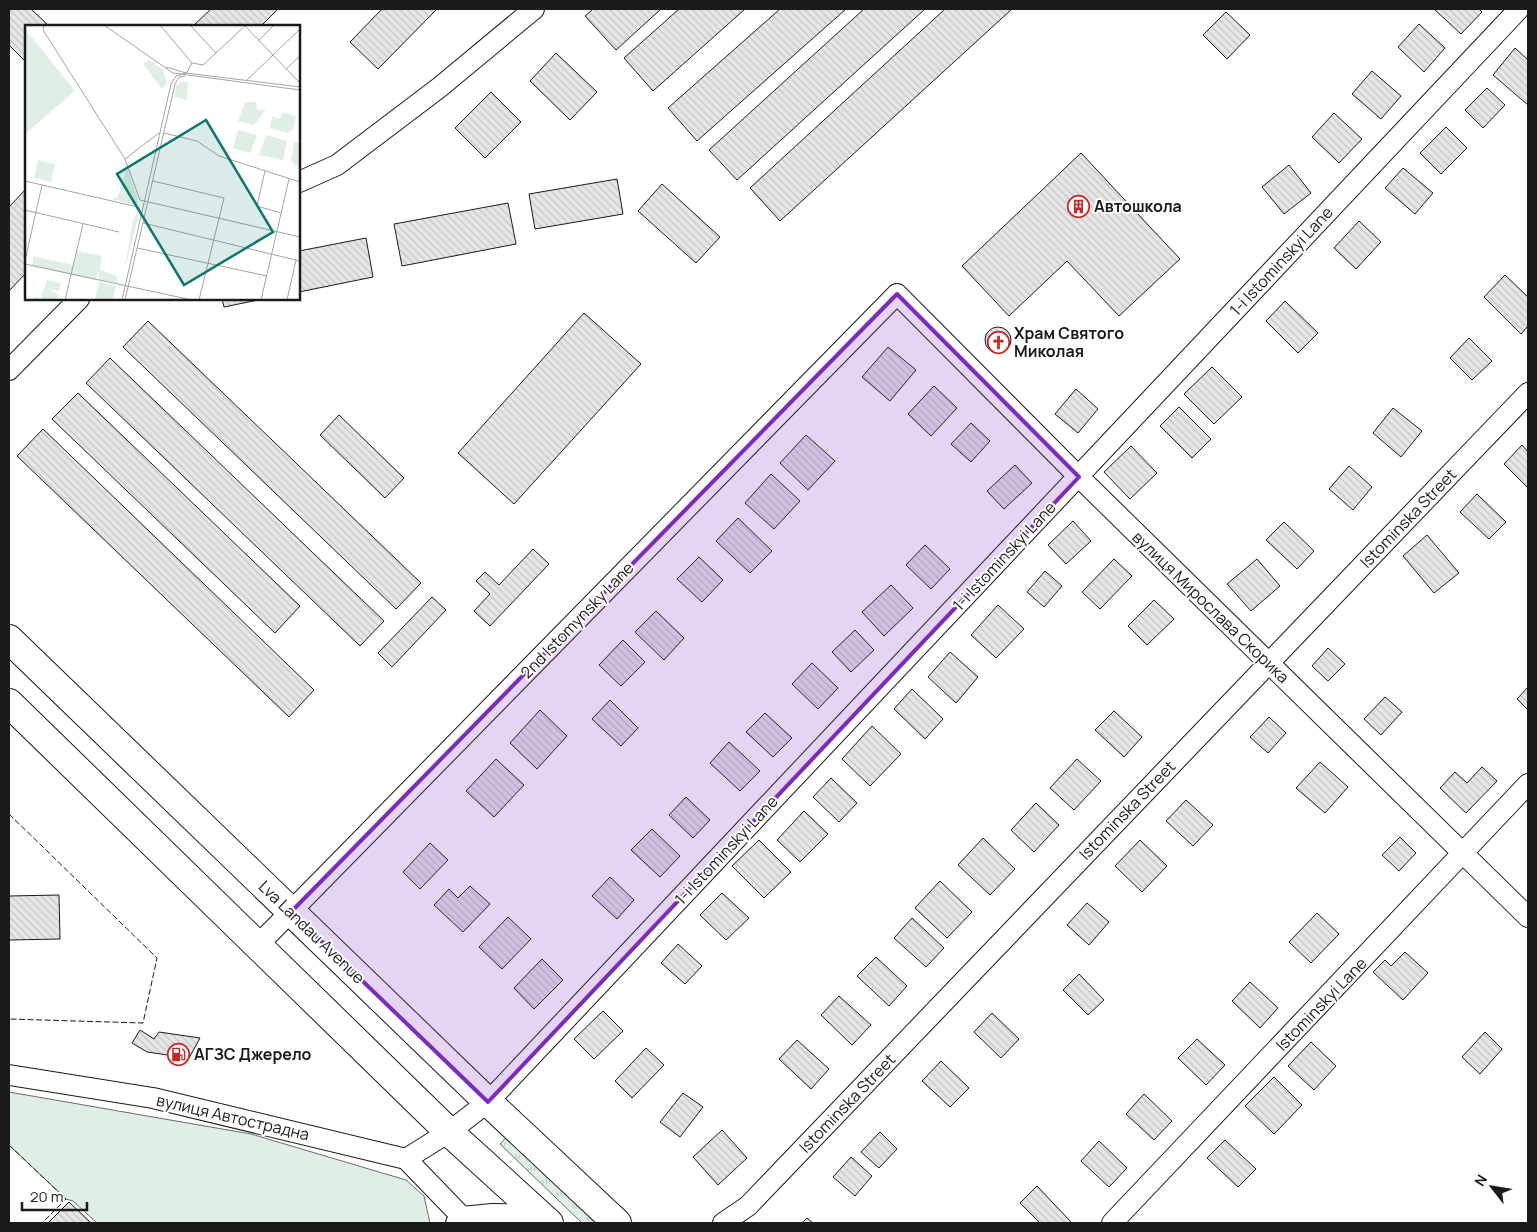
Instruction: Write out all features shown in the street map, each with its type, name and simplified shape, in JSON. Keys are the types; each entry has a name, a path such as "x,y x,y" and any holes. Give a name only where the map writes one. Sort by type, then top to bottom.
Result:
{"main road":[{"name":"Lva Landau Avenue","path":"9,639 488,1102 617,1223"},
{"path":"9,703 449,1132 544,1219"}],"street":[{"path":"300,182 337,165 440,87 534,9"},
{"name":"1-i Istominskyi Lane","path":"449,1132 488,1102 1519,9"},
{"name":"вулиця Мирослава Скорика","path":"897,294 1079,477 1528,917"},
{"name":"2nd Istomynsky Lane","path":"258,946 897,294"},
{"path":"9,370 78,300"},
{"name":"Istominska Street","path":"723,1223 748,1206 1528,393"},
{"name":"Istominskyi Lane","path":"1112,1223 1528,784"},
{"name":"вулиця Автострадна","path":"9,1075 153,1098 406,1159"},
{"path":"449,1132 406,1159 459,1220 492,1214 544,1219"}],"highlighted area":[{"path":"897,294 1079,477 488,1102 291,912"}],"green space":[{"path":"9,1092 251,1134 406,1180 424,1196 430,1223 97,1223 73,1201 66,1199 9,1145"},
{"path":"507,1137 598,1223 582,1223 500,1144"}],"building":[{"path":"9,9 31,9 48,25 25,25 24,60 9,45"},
{"path":"211,9 278,9 262,25 194,25"},
{"path":"382,9 437,9 378,69 350,42"},
{"path":"593,9 661,9 616,50 585,16"},
{"path":"679,9 745,9 653,91 624,58"},
{"path":"780,9 846,9 697,141 668,108"},
{"path":"864,9 925,9 737,180 709,150"},
{"path":"945,9 1012,9 780,221 750,188"},
{"path":"1479,9 1482,12 1461,34 1435,10"},
{"path":"1226,12 1250,35 1227,59 1203,35"},
{"path":"1419,24 1445,48 1424,72 1398,47"},
{"path":"1515,48 1528,60 1528,105 1493,75"},
{"path":"556,53 597,92 570,120 530,81"},
{"path":"1372,71 1401,96 1381,119 1352,94"},
{"path":"1487,88 1505,105 1483,128 1465,110"},
{"path":"491,92 521,122 485,158 455,128"},
{"path":"1334,113 1362,139 1339,163 1312,137"},
{"path":"1446,127 1467,148 1441,174 1420,153"},
{"name":"Автошкола","path":"1081,153 1180,259 1119,316 1067,261 1009,316 962,266"},
{"path":"1289,165 1311,193 1284,214 1262,187"},
{"path":"1403,168 1433,193 1415,214 1385,188"},
{"path":"617,179 623,214 535,229 529,194"},
{"path":"662,184 720,237 696,263 638,211"},
{"path":"25,190 25,274 9,291 9,207"},
{"path":"508,203 516,244 402,266 394,224"},
{"path":"1359,221 1381,242 1356,269 1334,248"},
{"path":"366,238 373,277 300,292 300,251"},
{"path":"1505,275 1528,297 1528,326 1521,334 1484,297"},
{"path":"222,300 258,300 224,307"},
{"path":"1285,301 1318,333 1298,353 1266,321"},
{"path":"584,313 641,364 514,504 458,453"},
{"path":"148,321 421,583 396,609 123,347"},
{"name":"Храм Святого Миколая","path":"998,327 1007,331 1011,340 1007,349 998,353 989,349 985,340 989,331"},
{"path":"1469,338 1492,361 1472,380 1450,358"},
{"path":"888,347 916,370 890,401 862,377"},
{"path":"110,358 384,621 360,646 86,383"},
{"path":"1212,367 1242,397 1214,424 1184,394"},
{"path":"934,386 957,408 931,436 908,414"},
{"path":"1076,389 1098,409 1078,433 1055,414"},
{"path":"78,393 300,606 275,633 52,419"},
{"path":"1179,407 1211,439 1192,458 1160,426"},
{"path":"1393,408 1422,431 1401,457 1373,433"},
{"path":"339,415 404,478 385,498 320,435"},
{"path":"971,423 990,441 971,462 951,444"},
{"path":"43,429 314,690 289,717 17,456"},
{"path":"806,435 835,461 808,490 780,463"},
{"path":"1522,445 1528,452 1528,488 1504,464"},
{"path":"1131,446 1157,473 1130,499 1104,472"},
{"path":"1015,465 1032,483 1004,509 987,491"},
{"path":"1349,466 1372,487 1353,510 1329,489"},
{"path":"771,474 800,501 774,529 745,503"},
{"path":"1477,494 1506,522 1489,539 1460,512"},
{"path":"738,518 772,551 750,573 716,541"},
{"path":"1073,521 1091,541 1066,564 1048,545"},
{"path":"1284,522 1314,551 1297,569 1266,540"},
{"path":"1427,535 1459,573 1434,593 1403,556"},
{"path":"925,545 950,569 931,589 906,565"},
{"path":"533,549 549,564 490,626 474,611 490,594 476,581 485,572 499,585"},
{"path":"699,557 723,580 702,602 677,579"},
{"path":"1114,559 1132,576 1100,609 1082,592"},
{"path":"1257,559 1280,586 1251,611 1227,584"},
{"path":"1045,571 1062,586 1044,607 1027,592"},
{"path":"891,585 913,608 884,636 862,612"},
{"path":"432,597 446,610 392,667 378,653"},
{"path":"1154,600 1174,619 1147,645 1128,626"},
{"path":"998,605 1024,629 996,658 971,635"},
{"path":"656,611 684,638 664,660 635,632"},
{"path":"855,630 874,650 851,672 832,652"},
{"path":"623,640 645,662 621,686 599,665"},
{"path":"1328,648 1345,664 1328,681 1312,666"},
{"path":"950,652 978,677 956,703 928,677"},
{"path":"812,663 838,688 818,709 792,684"},
{"path":"1528,687 1528,710 1517,699"},
{"path":"912,689 943,719 925,739 894,709"},
{"path":"1385,697 1402,712 1381,735 1364,719"},
{"path":"610,700 638,728 621,746 592,719"},
{"path":"540,710 567,736 537,769 510,743"},
{"path":"1114,711 1142,737 1124,757 1095,730"},
{"path":"765,713 792,738 773,757 746,732"},
{"path":"1269,717 1286,733 1268,753 1250,737"},
{"path":"872,726 901,754 870,786 842,759"},
{"path":"729,742 760,771 740,791 710,763"},
{"path":"496,759 524,785 494,817 466,791"},
{"path":"1077,759 1101,781 1074,810 1050,788"},
{"path":"1320,762 1348,787 1325,813 1296,788"},
{"path":"1482,767 1497,781 1466,813 1440,788 1455,772 1467,783"},
{"path":"831,778 857,803 839,822 813,797"},
{"path":"686,797 710,820 693,838 669,815"},
{"path":"1186,800 1213,825 1193,846 1166,821"},
{"path":"1036,803 1059,825 1034,852 1011,830"},
{"path":"804,811 828,834 800,862 777,840"},
{"path":"652,829 680,856 660,877 631,850"},
{"path":"1400,837 1416,853 1399,871 1382,855"},
{"path":"983,838 1015,869 990,895 958,865"},
{"path":"759,840 791,872 764,898 732,866"},
{"path":"1140,840 1167,866 1142,892 1115,866"},
{"path":"430,843 448,860 420,889 403,872"},
{"path":"610,877 634,900 617,919 592,896"},
{"path":"940,881 972,912 947,938 915,908"},
{"path":"470,886 490,904 463,932 434,905 449,889 458,898"},
{"path":"722,893 749,918 726,940 700,915"},
{"path":"59,895 60,939 9,940 9,896"},
{"path":"1087,903 1109,922 1089,945 1067,925"},
{"path":"1317,913 1339,934 1311,963 1289,942"},
{"path":"508,917 531,939 502,969 479,947"},
{"path":"912,918 944,948 926,967 894,938"},
{"path":"678,944 702,966 685,984 661,963"},
{"path":"1405,952 1428,973 1403,1000 1373,972 1385,960 1391,966"},
{"path":"876,957 907,986 889,1006 857,976"},
{"path":"542,959 563,980 534,1009 514,988"},
{"path":"1079,974 1104,1000 1088,1015 1063,990"},
{"path":"1250,982 1278,1008 1260,1028 1232,1001"},
{"path":"839,996 871,1025 852,1045 821,1015"},
{"path":"603,1011 623,1031 594,1059 574,1039"},
{"path":"992,1013 1019,1039 1001,1058 974,1032"},
{"path":"140,1030 154,1039 159,1032 200,1038 189,1058 147,1052 132,1043"},
{"path":"1485,1032 1502,1049 1480,1074 1462,1057"},
{"path":"1197,1039 1225,1065 1206,1085 1178,1058"},
{"path":"797,1040 829,1069 811,1089 779,1059"},
{"path":"1311,1042 1336,1066 1314,1090 1288,1066"},
{"path":"646,1048 664,1065 632,1098 615,1081"},
{"path":"941,1061 969,1088 950,1107 922,1081"},
{"path":"1274,1077 1302,1105 1274,1134 1245,1106"},
{"path":"683,1093 703,1107 680,1137 660,1122"},
{"path":"1144,1094 1172,1121 1154,1140 1126,1114"},
{"path":"722,1130 747,1158 718,1185 693,1157"},
{"path":"880,1132 897,1149 879,1168 861,1152"},
{"path":"1225,1140 1256,1169 1238,1187 1207,1158"},
{"path":"1099,1141 1127,1168 1109,1187 1081,1161"},
{"path":"851,1157 872,1176 855,1196 833,1177"},
{"path":"1037,1186 1072,1223 1040,1223 1020,1203"},
{"path":"69,1202 91,1223 48,1223"},
{"path":"807,1218 813,1223 802,1223"}],"fence":[{"path":"9,814 157,958 143,1023 9,1019"},
{"path":"9,1145 66,1199 42,1223"}],"place":[{"name":"Автошкола","path":"1078,206"},
{"name":"Храм Святого Миколая","path":"998,342"},
{"name":"АГЗС Джерело","path":"178,1054"}]}
